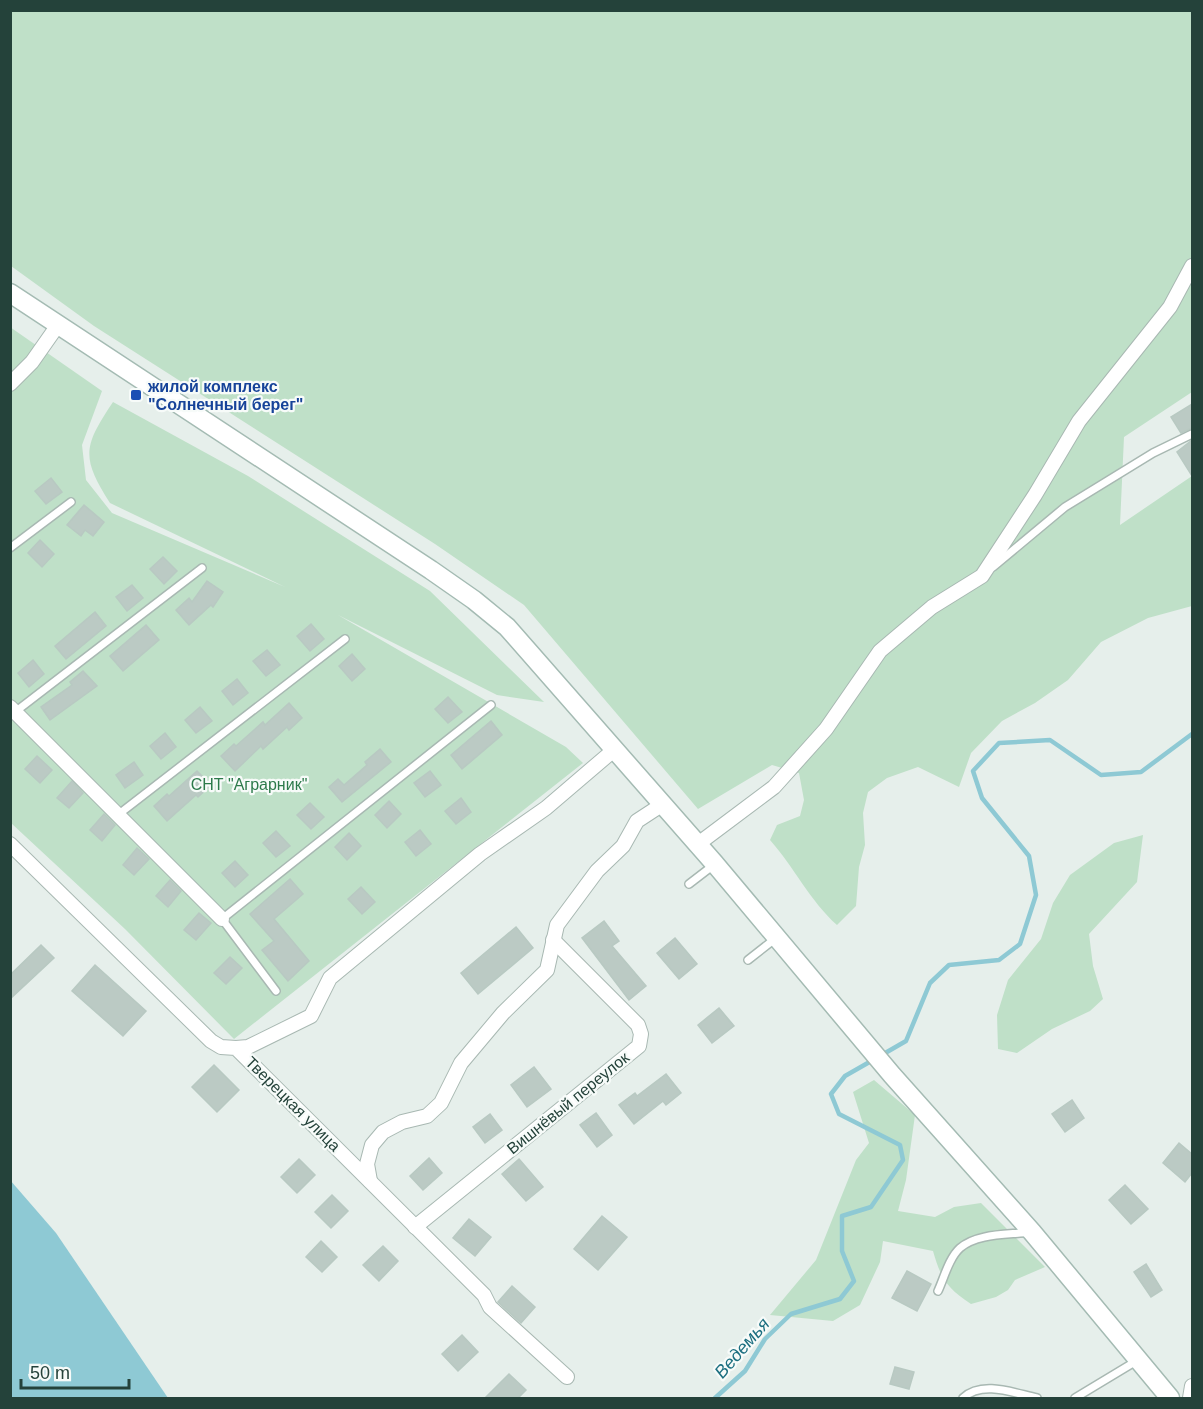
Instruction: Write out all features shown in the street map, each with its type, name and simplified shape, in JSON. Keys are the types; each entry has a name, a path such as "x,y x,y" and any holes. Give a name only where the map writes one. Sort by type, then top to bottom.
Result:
{"main road":[{"path":"10,293 480,604 517,637 698,844 892,1075 1032,1232 1170,1398"}],"street":[{"path":"698,844 774,787 826,729 880,651 932,607 982,576 1035,495 1079,421 1170,307 1192,266"},
{"path":"10,384 32,362 58,325"},
{"path":"13,710 222,919"},
{"path":"236,1048 248,1047 311,1016 330,978 480,854 546,808 615,749"},
{"path":"370,1181 367,1164 372,1145 383,1132 402,1122 427,1116 441,1103 462,1063 503,1013 547,970 557,925 597,871 623,846 637,821 663,804"},
{"name":"Тверецкая улица","path":"10,844 211,1041 221,1047 236,1048 484,1295 490,1306 567,1377"},
{"name":"Вишнёвый переулок","path":"415,1227 639,1046 642,1034 638,1025 553,940"},
{"path":"1190,1398 1192,1386"}],"lane":[{"path":"982,576 1065,507 1153,453 1192,434"},
{"path":"10,548 71,502"},
{"path":"13,710 202,568"},
{"path":"119,814 345,639"},
{"path":"276,991 222,919 491,705"},
{"path":"689,884 715,864"},
{"path":"748,960 777,937"},
{"path":"938,1291 954,1255 961,1247 981,1238 1032,1232"},
{"path":"1075,1398 1138,1360"},
{"path":"963,1398 975,1390 990,1388 1036,1398"}],"green space":[{"path":"11,11 1192,11 1192,392 1124,437 1120,525 1192,476 1192,606 1148,618 1101,642 1068,680 1035,703 1002,721 971,753 959,787 918,767 887,778 868,792 863,813 865,845 859,867 856,906 837,925 827,916 770,840 777,825 800,816 804,800 799,773 772,765 698,809 524,605 435,544 94,326 11,266"},
{"name":"СНТ \"Аграрник\"","path":"10,327 102,391 82,445 86,480 112,513 285,587 110,503 94,474 89,452 96,430 113,402 248,476 430,591 544,702 497,695 338,615 566,747 583,763 234,1039 125,929 11,823"},
{"path":"1143,835 1137,882 1089,934 1093,966 1103,999 1090,1011 1052,1029 1017,1053 998,1049 997,1015 1008,980 1041,939 1053,903 1070,875 1114,843"},
{"path":"874,1080 915,1115 906,1180 898,1211 935,1217 954,1207 981,1203 1045,1267 1015,1280 1008,1290 996,1297 971,1304 946,1282 933,1251 883,1241 880,1262 860,1305 833,1321 770,1315 816,1260 856,1160 869,1143 853,1092"}],"water":[{"path":"10,1180 56,1233 168,1398 11,1398"}],"building":[{"path":"1192,404 1192,428 1181,433 1171,417"},
{"path":"1192,440 1192,476 1177,452"},
{"path":"51,478 62,492 46,504 35,491"},
{"path":"84,505 104,522 93,536 85,530 81,536 67,525"},
{"path":"40,540 54,554 42,567 28,553"},
{"path":"163,557 177,571 164,584 150,569"},
{"path":"207,581 223,592 213,607 211,605 189,625 176,610 189,598 192,602"},
{"path":"132,585 143,598 127,611 116,597"},
{"path":"95,612 106,626 66,659 55,646"},
{"path":"311,624 324,639 310,651 297,636"},
{"path":"146,625 159,640 123,671 110,656"},
{"path":"267,650 280,665 266,676 253,661"},
{"path":"352,654 365,669 352,681 339,666"},
{"path":"33,660 44,674 29,687 18,673"},
{"path":"83,671 97,686 50,720 41,707 72,685 70,682"},
{"path":"237,679 248,693 233,705 222,691"},
{"path":"448,697 462,712 448,723 435,709"},
{"path":"289,703 302,718 289,730 287,727 263,749 261,746 235,771 221,756 263,722 265,725"},
{"path":"200,707 212,721 196,733 185,720"},
{"path":"491,721 502,735 462,769 451,755"},
{"path":"165,733 176,747 161,759 150,746"},
{"path":"380,749 391,762 342,802 329,787 338,779 344,785 367,765 365,762"},
{"path":"37,756 52,770 40,783 25,769"},
{"path":"134,762 143,775 125,788 116,775"},
{"path":"197,771 211,785 167,821 154,806"},
{"path":"430,771 441,785 425,797 414,783"},
{"path":"72,781 83,793 69,808 57,798"},
{"path":"461,798 471,812 456,824 445,811"},
{"path":"389,801 401,814 387,828 375,815"},
{"path":"310,803 324,817 311,829 297,815"},
{"path":"104,814 115,825 102,841 90,830"},
{"path":"420,830 431,844 416,856 405,842"},
{"path":"276,831 290,846 276,857 263,843"},
{"path":"349,833 361,846 347,860 335,847"},
{"path":"137,848 149,859 134,875 123,865"},
{"path":"235,861 248,875 235,887 222,873"},
{"path":"290,879 303,894 274,919 309,961 288,981 262,950 274,941 250,914"},
{"path":"170,880 181,891 168,907 156,896"},
{"path":"361,887 375,902 362,914 348,899"},
{"path":"199,913 211,923 196,940 184,930"},
{"path":"604,921 619,941 612,946 646,986 629,1000 582,938"},
{"path":"516,927 533,948 478,994 461,973"},
{"path":"675,938 697,964 679,979 657,953"},
{"path":"41,945 54,958 10,999 10,975"},
{"path":"230,957 242,968 226,984 214,973"},
{"path":"95,965 146,1011 123,1036 72,991"},
{"path":"719,1008 734,1026 712,1043 698,1025"},
{"path":"214,1065 239,1090 217,1112 192,1087"},
{"path":"534,1067 551,1089 527,1107 511,1085"},
{"path":"666,1074 681,1093 666,1105 663,1101 634,1124 619,1105 635,1093 637,1096"},
{"path":"1072,1100 1084,1118 1065,1132 1052,1114"},
{"path":"596,1113 612,1135 597,1147 580,1125"},
{"path":"490,1114 502,1130 485,1143 473,1127"},
{"path":"1179,1143 1192,1154 1192,1173 1185,1182 1163,1163"},
{"path":"429,1158 442,1173 423,1190 410,1176"},
{"path":"299,1159 315,1175 297,1193 281,1177"},
{"path":"519,1159 543,1187 526,1201 502,1174"},
{"path":"1125,1185 1148,1209 1131,1224 1109,1200"},
{"path":"332,1195 348,1211 331,1228 315,1212"},
{"path":"602,1216 627,1237 598,1270 574,1249"},
{"path":"469,1219 491,1237 475,1256 453,1238"},
{"path":"321,1241 337,1257 322,1272 306,1257"},
{"path":"383,1246 398,1261 379,1281 363,1265"},
{"path":"1146,1264 1162,1290 1151,1297 1134,1272"},
{"path":"907,1271 931,1284 917,1311 892,1298"},
{"path":"512,1286 535,1307 521,1323 498,1302"},
{"path":"462,1335 478,1352 458,1371 442,1354"},
{"path":"895,1367 914,1372 909,1389 890,1384"},
{"path":"509,1374 526,1390 518,1398 485,1398"}],"waterway":[{"name":"Ведемья","path":"880,1056 906,1041 930,983 949,965 999,960 1020,944 1036,895 1029,856 982,798 973,771 999,743 1050,740 1101,775 1141,772 1192,734"},
{"name":"Ведемья","path":"715,1398 745,1371 765,1339 791,1314 840,1299 854,1281 842,1251 842,1216 871,1207 903,1160 900,1145 839,1114 831,1094 845,1076 873,1060"}],"place":[{"name":"жилой комплекс \"Солнечный берег\"","path":"136,395"}]}
